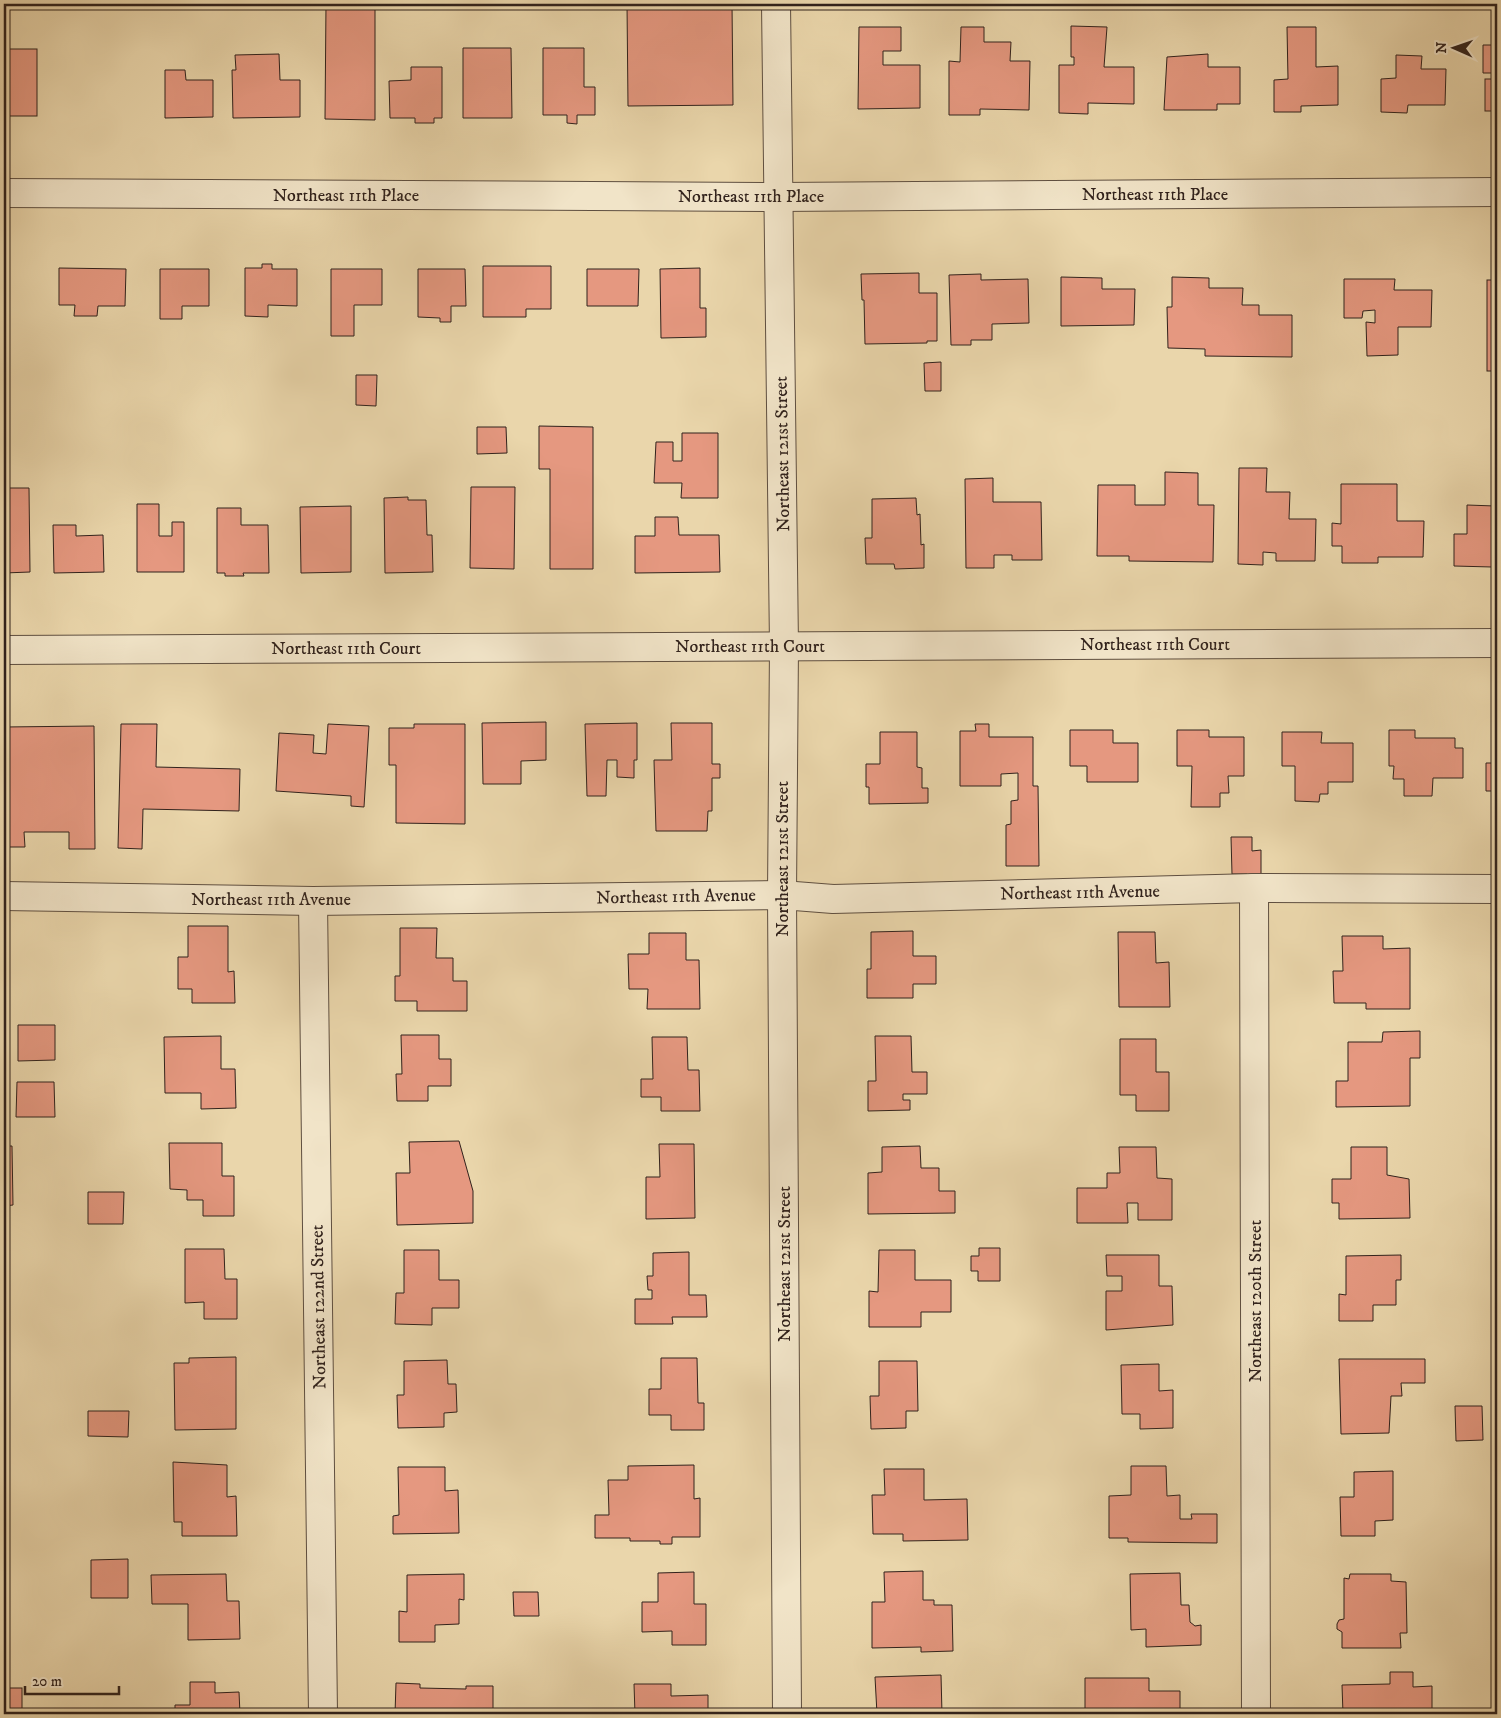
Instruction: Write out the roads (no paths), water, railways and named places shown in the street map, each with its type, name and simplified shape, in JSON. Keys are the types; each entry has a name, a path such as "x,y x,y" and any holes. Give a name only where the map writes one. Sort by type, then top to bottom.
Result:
{"street":[{"name":"Northeast 121st Street","path":"776,4 784,646 782,895 787,1714"},
{"name":"Northeast 11th Place","path":"4,193 779,197 1497,192"},
{"name":"Northeast 11th Court","path":"4,650 1497,643"},
{"name":"Northeast 11th Avenue","path":"4,896 313,901 782,895 833,899 1254,888 1497,889"},
{"name":"Northeast 120th Street","path":"1254,888 1256,1714"},
{"name":"Northeast 122nd Street","path":"313,901 323,1714"}]}
